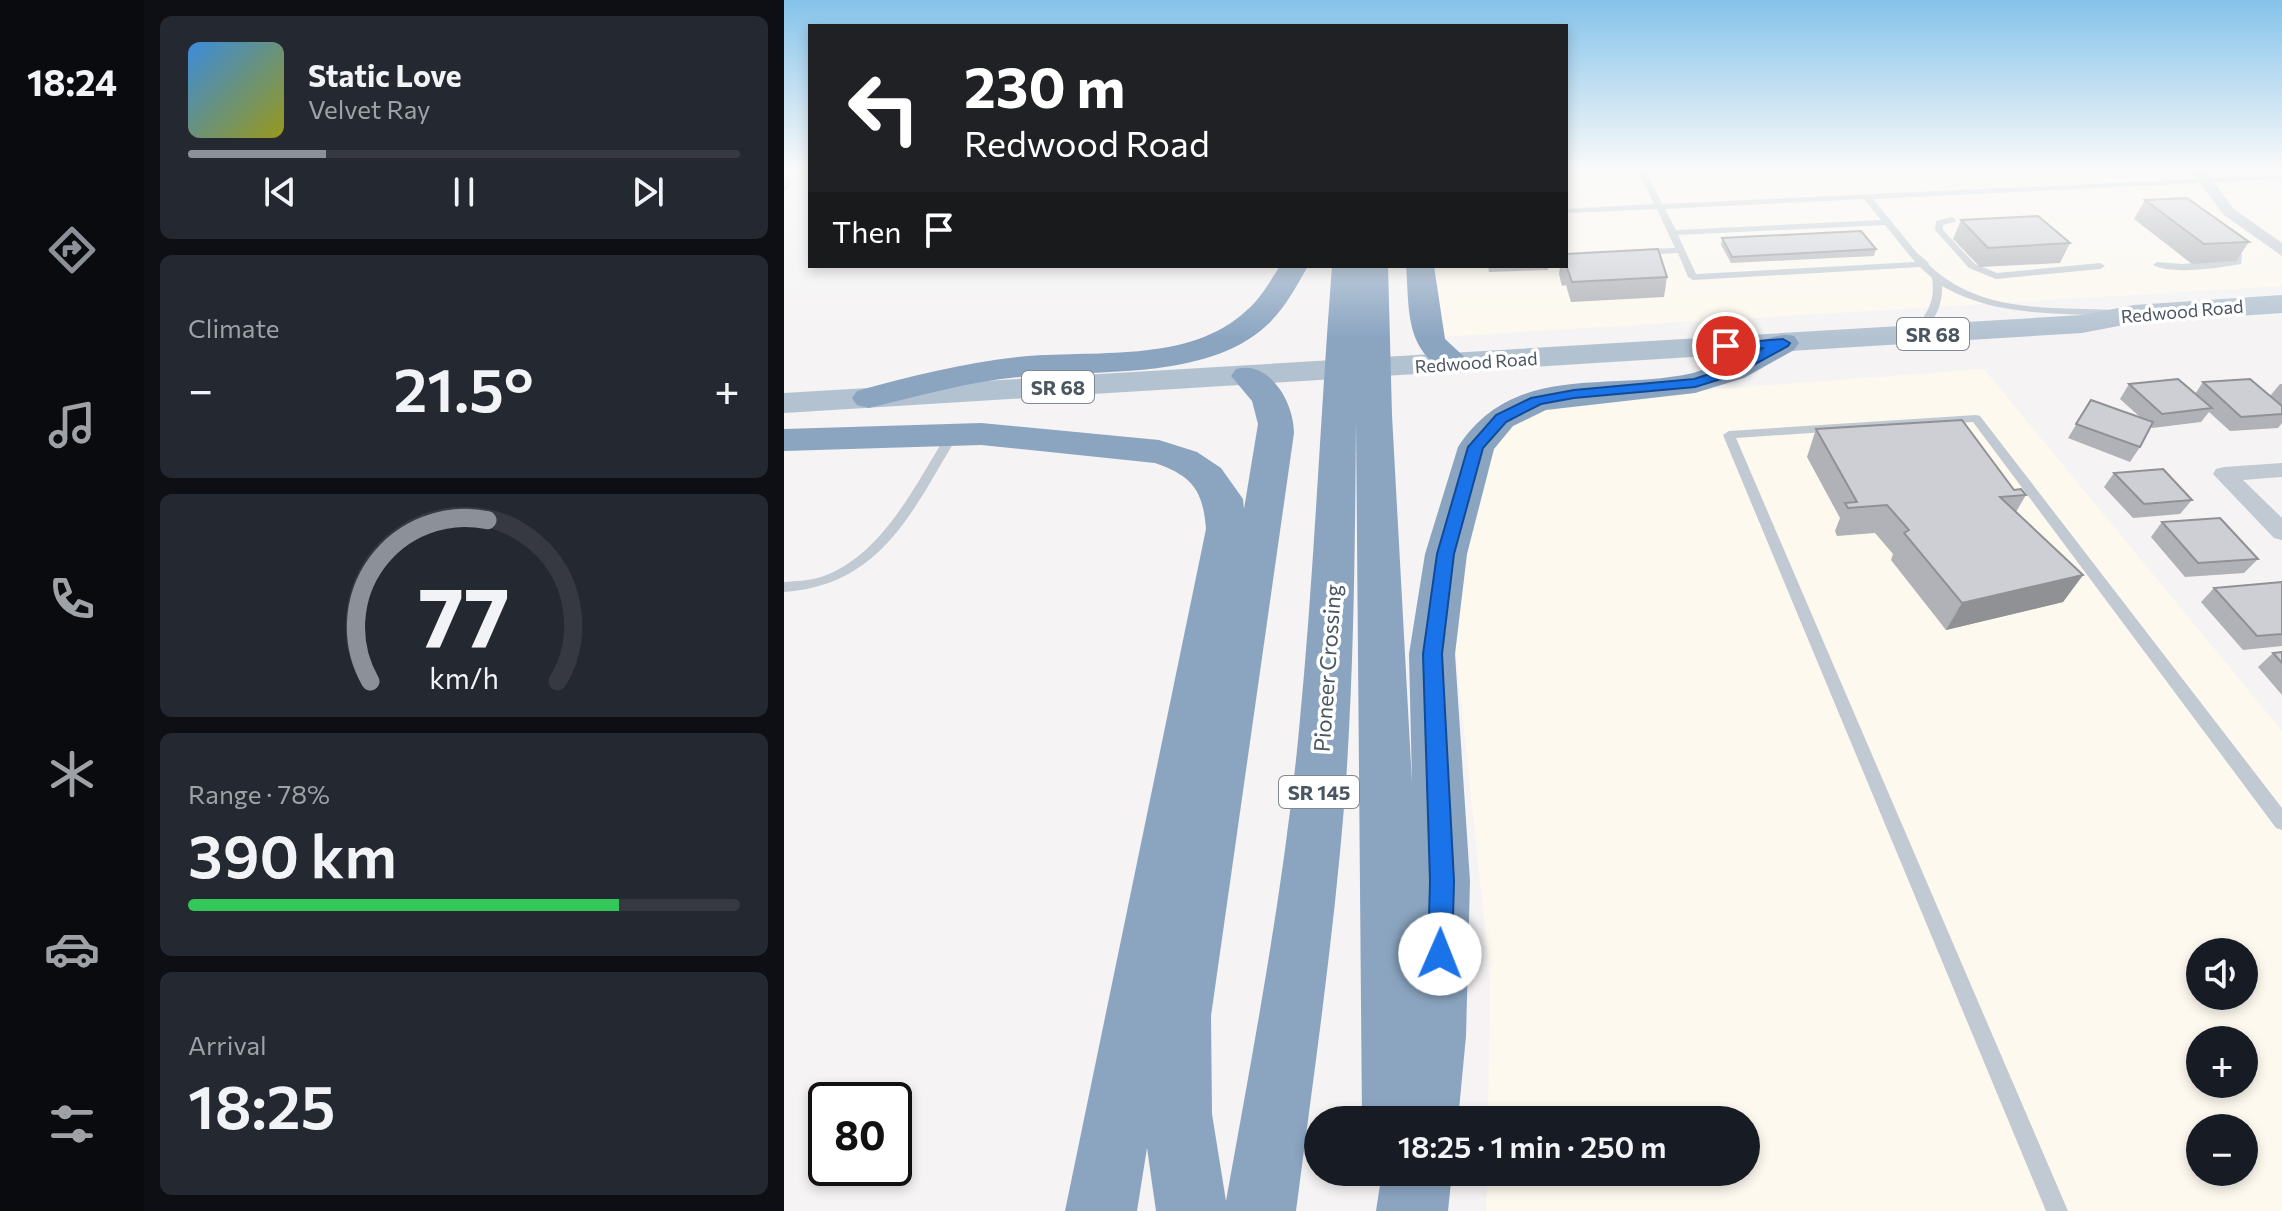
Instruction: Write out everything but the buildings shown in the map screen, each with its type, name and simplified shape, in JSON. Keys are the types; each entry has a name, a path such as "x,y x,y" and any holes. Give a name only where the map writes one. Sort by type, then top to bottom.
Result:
{"highway":[{"path":"869,398 993,371 1164,356 1207,346 1250,325 1293,268"},
{"name":"Pioneer Crossing","path":"1346,268 1358,369 1395,1106"},
{"name":"Pioneer Crossing","path":"1260,1211 1295,987 1318,797 1337,500 1374,268"},
{"path":"1420,268 1429,339 1456,364"},
{"path":"1426,1106 1434,1036 1442,881 1432,654 1446,554 1476,447 1501,418 1536,401 1574,394 1695,383 1732,371 1783,343"},
{"path":"1192,1211 1181,1161 1175,1098 1180,1016 1276,433 1275,411 1271,401 1248,376"},
{"path":"784,440 953,434 1005,436 1167,454 1184,460 1208,477 1223,499 1226,529 1101,1211"},
{"path":"1398,1186 1399,1211"},
{"path":"1412,1211 1415,1186"}],"main road":[{"name":"Redwood Road","path":"869,398 2082,324 2134,314 2282,304"},
{"name":"Redwood Road","path":"2082,324 2121,333 2163,336 2282,329"},
{"name":"SR 68","path":"784,403 869,398"}],"street":[{"path":"2246,225 2282,251"},
{"path":"2282,470 2224,474 2282,532"}],"lane":[{"path":"1668,225 1693,277 1925,264"},
{"path":"1826,225 1836,239"},
{"path":"1673,233 1836,225"},
{"path":"1891,225 1936,277 1964,294 1999,304 2134,314"},
{"path":"1939,225 1939,230 1972,266 1987,273 2010,277 2038,271 2100,266"},
{"path":"1798,227 1807,240"},
{"path":"1769,228 1778,242"},
{"path":"1741,230 1749,243"},
{"path":"2157,265 2182,267 2238,262 2239,256 2223,244"},
{"path":"1636,253 1681,250"},
{"path":"1849,257 1857,268"},
{"path":"1820,259 1827,269"},
{"path":"1790,260 1797,271"},
{"path":"1760,262 1766,273"},
{"path":"1913,335 1936,307 1939,297 1936,277"},
{"path":"2057,1211 1729,435 1976,418 2282,822"},
{"path":"784,587 827,580 851,568 871,551 893,527 953,434"}],"shaded area":[{"path":"1568,225 2282,225 2282,286 1439,337 1433,268 1568,268"},
{"path":"1984,369 2282,731 2282,1211 1486,1211 1487,1186 1760,1186 1760,1106 1488,1106 1490,976 1456,654 1456,621 1459,586 1494,440 1521,416 1575,400"}],"route":[{"path":"1440,954 1442,881 1432,654 1446,554 1476,447 1482,436 1501,418 1536,401 1554,396 1695,383 1732,371 1783,343 1726,346"}]}
